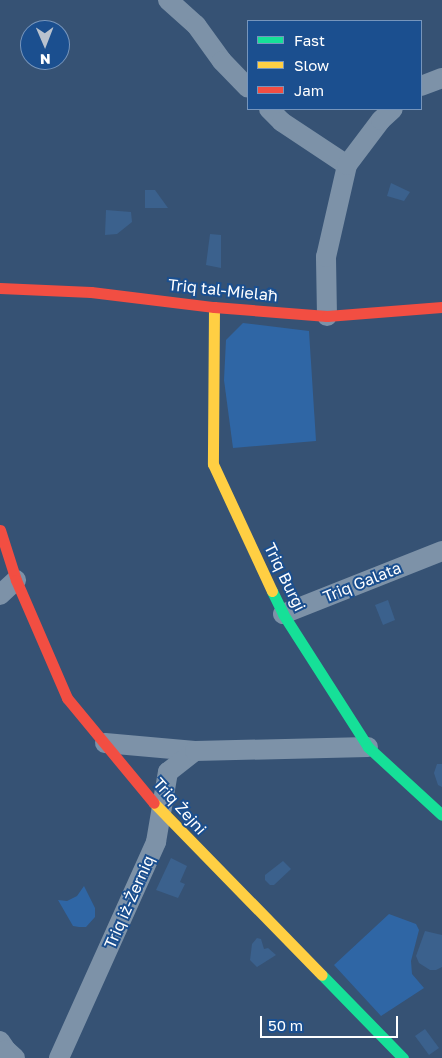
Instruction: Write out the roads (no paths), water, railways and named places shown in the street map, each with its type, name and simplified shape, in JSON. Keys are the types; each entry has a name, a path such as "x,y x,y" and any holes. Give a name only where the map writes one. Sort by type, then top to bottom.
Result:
{"street":[{"path":"168,0 196,25 222,61 247,87"},
{"path":"422,86 442,78"},
{"path":"270,110 282,122 348,165"},
{"path":"328,316 326,257 348,165 381,120 392,110"},
{"name":"Triq tal-Mielaħ","path":"0,288 91,292 214,307 328,316 442,307"},
{"name":"Triq Burgi","path":"214,307 213,464 283,614 368,747 442,815"},
{"name":"Triq Żejni","path":"0,530 16,580 67,698 162,813 403,1058"},
{"name":"Triq Galata","path":"283,614 442,551"},
{"path":"0,596 16,580"},
{"path":"105,743 195,751 368,747"},
{"name":"Triq iż-Żerniq","path":"59,1058 156,842 168,772 195,751"},
{"path":"0,1040 6,1050 15,1058"}]}
